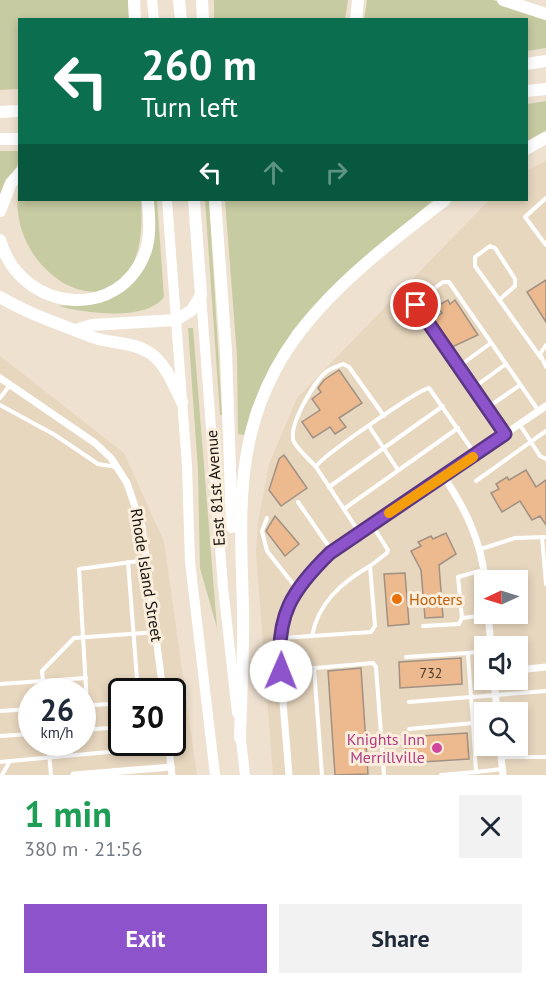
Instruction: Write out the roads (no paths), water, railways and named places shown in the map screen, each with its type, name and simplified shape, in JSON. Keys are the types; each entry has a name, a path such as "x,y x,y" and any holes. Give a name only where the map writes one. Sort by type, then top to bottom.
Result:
{"highway":[{"path":"134,0 135,18"},
{"path":"179,0 181,18"},
{"path":"202,0 203,18"},
{"path":"356,18 358,0"},
{"path":"504,0 546,14"},
{"path":"528,64 546,61"},
{"path":"528,92 546,88"},
{"path":"0,112 18,111"},
{"path":"0,139 18,138"},
{"path":"528,148 546,138"},
{"path":"0,211 11,183 18,175"},
{"path":"0,240 15,272 43,294 65,300 100,295 122,284 140,262 148,240 148,201"},
{"name":"East 81st Avenue","path":"194,201 201,295"},
{"path":"215,201 226,361 232,528 241,578"},
{"path":"240,738 242,472 248,438 272,376 294,339 342,285 444,201"},
{"path":"79,329 92,325 176,320 192,310 201,295"},
{"path":"0,297 39,318 79,329 93,337 133,345 150,353 166,370 182,402"}],"main road":[{"path":"152,0 154,18"},
{"name":"East 81st Avenue","path":"167,201 182,402 190,562 215,775"},
{"name":"East 81st Avenue","path":"201,295 225,609 245,775"}],"street":[{"name":"Rhode Island Street","path":"0,378 95,443 117,467 132,492 140,513 162,678"},
{"path":"289,775 281,671 281,639 291,597 332,551 546,406"},
{"path":"444,477 465,509 481,549 484,570"},
{"path":"528,669 546,667"},
{"path":"495,690 496,702"},
{"path":"170,756 172,775"},
{"path":"501,757 502,772"},
{"path":"74,775 171,767"}],"lane":[{"path":"546,198 525,217 546,245"},
{"path":"499,300 514,286 515,279 495,248 490,246 475,257 475,266 546,368"},
{"path":"505,434 416,305 417,301 443,282 449,282 539,411"},
{"path":"458,366 491,343"},
{"path":"541,358 542,348 546,345"},
{"path":"360,533 316,467 294,442 292,434 304,403 316,382 328,370 343,364 349,367 384,416"},
{"path":"472,388 506,364"},
{"path":"0,398 10,385"},
{"path":"487,408 520,385"},
{"path":"316,467 324,457 427,388 432,390 476,455"},
{"path":"0,405 55,435 98,464 117,467"},
{"path":"329,487 443,406"},
{"path":"519,424 540,456 546,459"},
{"path":"369,426 398,470"},
{"path":"344,509 458,428"},
{"path":"476,481 546,431"},
{"path":"298,502 332,551"},
{"path":"267,518 262,531 267,551 297,589"},
{"path":"312,636 315,620 326,601 339,586 387,553 388,550 372,525"},
{"path":"481,549 515,538 544,537 546,584"},
{"path":"86,678 79,569 147,560"},
{"path":"128,562 137,678"},
{"path":"281,639 371,632 375,626 370,566"},
{"path":"423,626 459,624 462,618 458,577 474,573"},
{"path":"462,618 474,616"},
{"path":"43,678 42,671 74,638 157,632"},
{"path":"406,657 474,652"},
{"path":"468,653 476,772"},
{"path":"281,671 369,663 376,667 384,775"},
{"path":"314,668 322,775"},
{"path":"0,684 18,683"},
{"path":"409,702 546,691"},
{"path":"0,711 18,710"},
{"path":"409,729 473,723"},
{"path":"0,736 18,735"},
{"path":"0,762 108,753"},
{"path":"501,757 546,757"},
{"path":"49,758 51,775"},
{"path":"2,775 10,761"},
{"path":"441,775 502,772"}],"place":[{"name":"Hooters","path":"397,599"},
{"name":"Knights Inn Merrillville","path":"437,748"}]}
